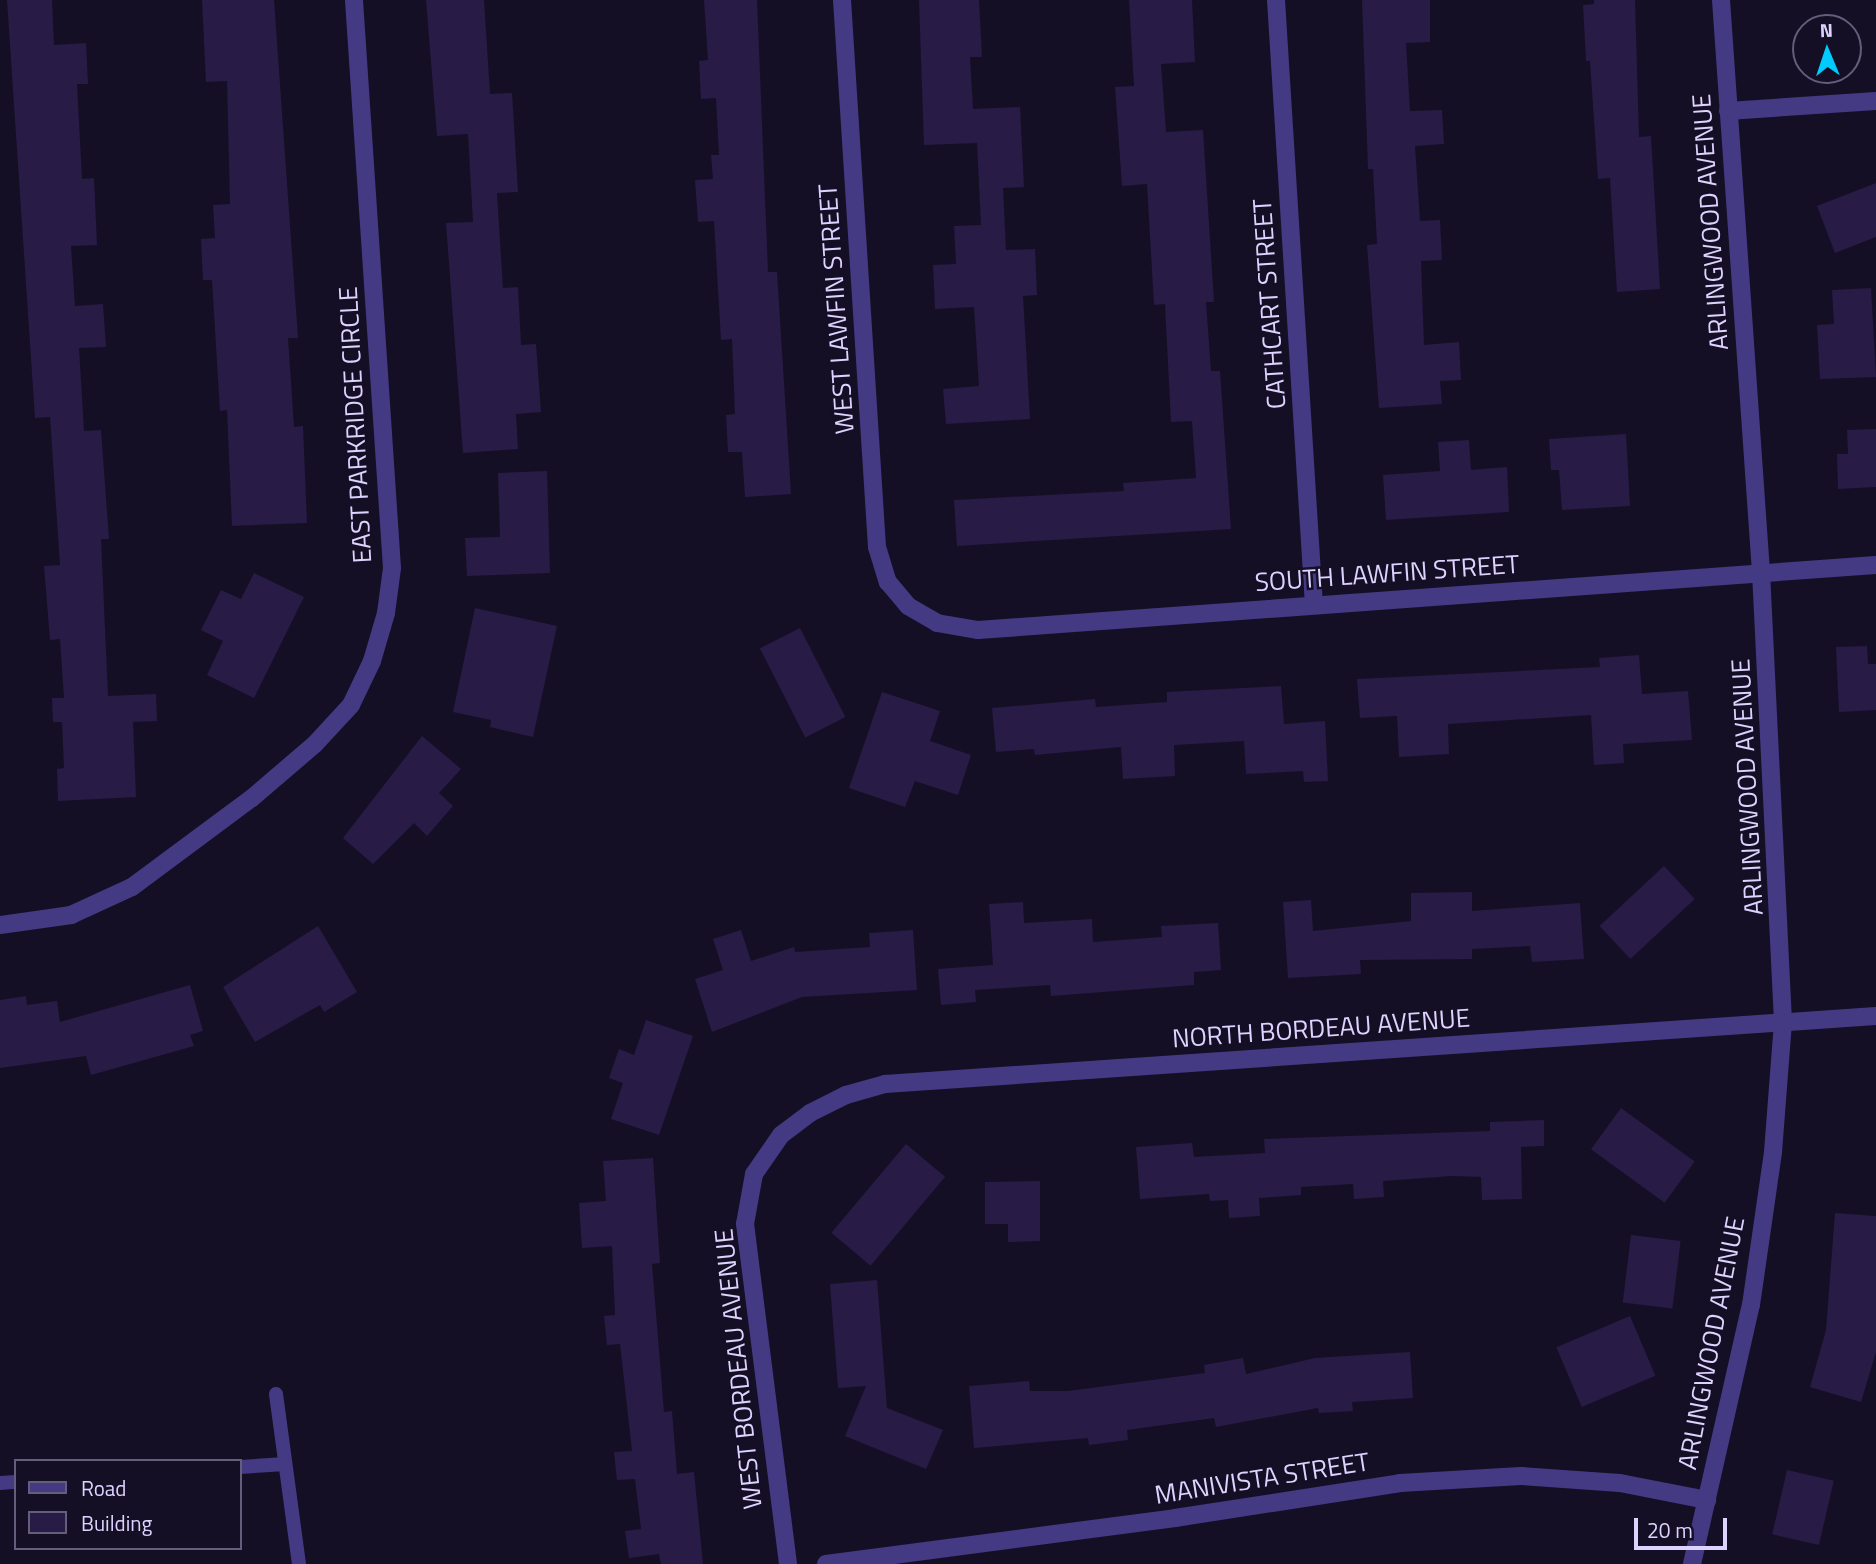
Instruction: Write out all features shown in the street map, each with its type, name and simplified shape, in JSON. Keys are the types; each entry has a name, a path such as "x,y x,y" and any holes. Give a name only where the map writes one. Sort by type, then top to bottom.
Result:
{"street":[{"name":"EAST PARKRIDGE CIRCLE","path":"0,925 71,915 132,887 252,799 315,744 351,705 372,661 386,613 391,568 354,0"},
{"name":"WEST LAWFIN STREET","path":"842,0 877,547 888,582 908,606"},
{"name":"CATHCART STREET","path":"1276,0 1314,605"},
{"name":"ARLINGWOOD AVENUE","path":"1692,1564 1751,1305 1773,1152 1783,1022 1780,890 1761,572 1721,0"},
{"path":"1728,111 1876,101"},
{"name":"SOUTH LAWFIN STREET","path":"908,606 937,624 978,630 1876,565"},
{"name":"NORTH BORDEAU AVENUE","path":"781,1135 834,1101 885,1084 1876,1016"},
{"name":"WEST BORDEAU AVENUE","path":"781,1135 754,1174 745,1224 788,1564"},
{"name":"MANIVISTA STREET","path":"826,1564 1175,1518 1399,1483 1521,1476 1619,1483 1707,1500"}],"lane":[{"path":"276,1394 299,1564"},
{"path":"242,1467 285,1464"}],"building":[{"path":"7,0 52,0 54,45 86,43 88,84 77,84 82,179 94,178 97,245 71,246 75,306 103,304 106,347 79,348 84,431 101,430 109,539 101,539 108,696 156,694 157,721 133,722 136,797 58,801 57,769 64,768 62,722 53,722 52,698 64,698 60,639 50,640 44,566 60,565 50,417 35,418"},
{"path":"202,0 274,0 298,338 288,338 294,427 303,426 307,523 232,526 227,410 220,411 212,280 203,280 201,239 215,238 213,205 230,204 227,81 206,82"},
{"path":"426,0 484,0 490,94 512,93 518,192 497,193 503,288 518,287 521,345 536,344 541,412 516,414 518,449 463,453 446,223 473,222 468,134 437,136"},
{"path":"704,0 757,0 768,272 777,272 791,494 745,497 742,452 728,452 726,415 735,414 732,339 721,340 714,221 698,222 695,180 713,179 711,155 719,155 716,98 701,99 699,61 708,60"},
{"path":"919,0 979,0 982,57 970,57 973,109 1020,107 1024,187 1003,188 1006,250 1035,249 1037,295 1023,296 1030,419 946,424 943,389 979,386 974,307 935,309 933,265 956,264 954,226 981,225 977,143 924,145"},
{"path":"1129,0 1192,0 1195,62 1161,64 1166,132 1203,130 1214,302 1206,302 1211,371 1220,371 1231,529 957,546 954,500 1124,491 1123,483 1196,478 1192,421 1171,422 1165,304 1154,305 1147,184 1122,186 1115,87 1134,86"},
{"path":"1362,0 1430,0 1430,42 1406,43 1410,111 1442,110 1444,144 1415,146 1420,221 1440,220 1442,260 1421,261 1424,345 1459,342 1461,380 1440,381 1442,404 1379,408 1367,245 1377,244 1373,169 1368,169"},
{"path":"1594,0 1635,0 1639,137 1651,136 1660,289 1617,292 1610,178 1598,179 1590,61 1586,61 1583,5 1594,4"},
{"path":"1876,183 1876,237 1835,253 1817,206"},
{"path":"1871,288 1876,377 1820,379 1817,325 1834,324 1832,290"},
{"path":"1876,429 1876,487 1838,489 1837,454 1848,454 1847,430"},
{"path":"1626,434 1630,506 1562,510 1559,470 1551,470 1549,439"},
{"path":"1469,440 1471,470 1507,467 1509,512 1386,520 1383,475 1440,471 1438,442"},
{"path":"547,471 550,573 467,576 465,538 500,537 498,473"},
{"path":"254,573 304,597 254,698 207,675 223,641 201,630 221,590 241,599"},
{"path":"475,608 557,626 533,737 490,727 491,720 453,712"},
{"path":"800,628 845,717 805,738 760,648"},
{"path":"1867,646 1868,664 1876,664 1876,710 1839,712 1836,647"},
{"path":"1639,655 1642,694 1688,691 1692,740 1623,744 1624,763 1594,765 1591,715 1448,724 1449,754 1399,757 1397,716 1360,718 1357,679 1600,667 1599,658"},
{"path":"1281,686 1284,724 1325,721 1328,781 1304,782 1303,771 1246,774 1244,741 1174,745 1175,776 1123,779 1121,747 1035,755 1034,749 996,752 992,708 1095,699 1096,707 1167,702 1167,692"},
{"path":"882,692 940,711 930,741 971,755 958,795 915,781 905,807 849,788"},
{"path":"422,736 461,769 439,793 453,806 427,836 414,823 373,864 343,838"},
{"path":"1664,866 1695,899 1630,959 1600,926"},
{"path":"1472,892 1472,911 1580,903 1584,959 1532,962 1530,946 1472,949 1472,959 1360,960 1361,974 1288,978 1283,902 1311,900 1313,931 1411,921 1411,893"},
{"path":"1023,902 1024,923 1092,919 1093,942 1162,937 1161,926 1218,923 1221,970 1194,972 1194,985 1051,996 1050,985 975,990 976,1002 941,1005 938,969 993,965 989,904"},
{"path":"318,926 357,992 324,1012 320,1005 255,1042 223,987"},
{"path":"741,930 751,961 794,947 795,952 870,947 869,933 913,930 917,990 802,997 712,1032 695,979 723,970 713,939"},
{"path":"190,985 203,1031 190,1035 194,1046 91,1075 86,1056 0,1068 0,1000 26,996 27,1005 57,1001 60,1022"},
{"path":"646,1020 693,1036 659,1135 611,1119 623,1083 609,1078 619,1049 634,1055"},
{"path":"1621,1108 1695,1161 1665,1203 1591,1149"},
{"path":"1544,1120 1544,1146 1521,1147 1522,1199 1482,1200 1481,1177 1452,1176 1383,1181 1384,1197 1354,1199 1353,1184 1301,1187 1301,1195 1259,1198 1260,1216 1229,1218 1228,1200 1210,1201 1209,1194 1140,1199 1136,1147 1192,1143 1194,1157 1265,1153 1264,1139 1490,1131 1490,1122"},
{"path":"906,1144 945,1177 871,1266 831,1233"},
{"path":"653,1158 660,1263 652,1264 664,1412 672,1411 677,1474 694,1472 703,1564 661,1564 659,1554 629,1558 625,1531 641,1529 635,1479 617,1480 614,1452 632,1451 620,1344 607,1345 604,1316 615,1315 612,1246 582,1248 579,1203 606,1201 603,1161"},
{"path":"1040,1181 1040,1241 1008,1242 1008,1224 985,1224 985,1182"},
{"path":"1835,1213 1876,1216 1876,1352 1861,1402 1810,1387 1826,1330"},
{"path":"1631,1235 1681,1241 1672,1309 1623,1302"},
{"path":"877,1280 887,1408 943,1430 926,1469 845,1436 866,1386 838,1388 830,1284"},
{"path":"1630,1316 1655,1376 1582,1407 1556,1347"},
{"path":"1410,1352 1413,1398 1352,1402 1353,1411 1319,1413 1318,1408 1216,1427 1214,1418 1127,1430 1128,1440 1089,1445 1088,1438 974,1448 969,1386 1029,1381 1030,1391 1068,1391 1205,1373 1204,1365 1243,1358 1246,1374 1315,1358"},
{"path":"1787,1470 1834,1481 1819,1545 1772,1534"}]}
